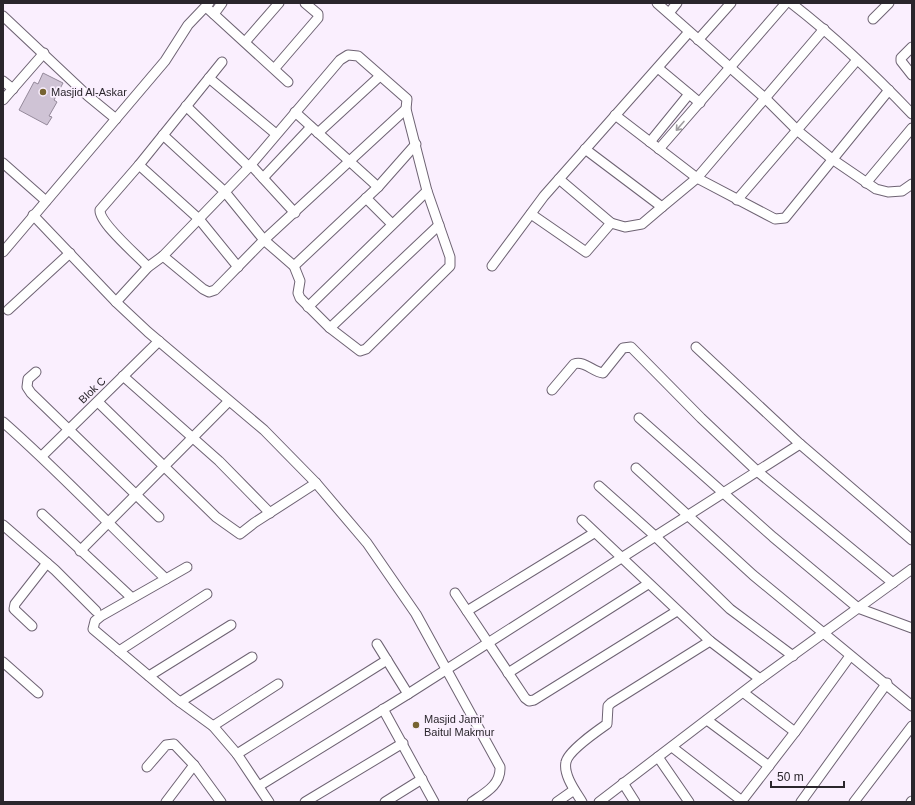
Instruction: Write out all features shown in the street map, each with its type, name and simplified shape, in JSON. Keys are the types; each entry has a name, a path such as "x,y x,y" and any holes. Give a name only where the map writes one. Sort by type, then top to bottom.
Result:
{"street":[{"path":"214,14 222,3"},
{"path":"244,42 279,3"},
{"path":"275,68 318,18 318,14 305,3"},
{"path":"657,3 669,12 730,69 766,99 798,131 832,159 876,189 888,192 902,191 912,184"},
{"path":"669,12 677,3"},
{"path":"698,40 731,3"},
{"path":"659,149 786,3"},
{"path":"791,3 824,29 889,90 912,114"},
{"path":"873,19 889,3"},
{"path":"3,252 165,61 188,25 207,5 214,14 275,68 288,82"},
{"path":"3,16 88,96 116,119"},
{"path":"559,179 611,223 624,227 642,224 697,178 766,99 824,29"},
{"path":"492,266 559,179 689,32"},
{"path":"912,47 902,55 901,58 901,61 912,75"},
{"path":"3,100 44,54"},
{"path":"116,302 148,267 164,256 199,219 225,192 250,166 340,60 348,55 358,56 407,99 406,109 427,191 450,257 450,266 446,272 366,350 360,351 330,328 308,307 298,293 300,281 294,266 264,240 225,192 163,135"},
{"path":"737,200 798,131 857,60"},
{"path":"148,267 108,226 100,213 103,206 139,165 222,62"},
{"path":"658,68 700,103"},
{"path":"262,178 314,130 380,76"},
{"path":"210,78 276,134"},
{"path":"3,81 13,89"},
{"path":"615,115 697,178 775,219 786,218 889,90"},
{"path":"650,142 689,94"},
{"path":"186,106 250,166 295,213"},
{"path":"164,256 209,292 215,290 264,240 295,213 348,160 406,109"},
{"path":"296,112 378,187"},
{"path":"866,183 912,128"},
{"path":"294,266 378,187 416,144"},
{"path":"585,149 662,207"},
{"path":"3,163 46,201"},
{"path":"139,165 199,219 238,267"},
{"path":"308,307 427,191"},
{"path":"366,198 392,224"},
{"path":"532,214 586,252 611,223"},
{"path":"33,215 116,302 228,402 264,430 316,484 368,544 416,614 500,767 500,774 497,783 472,802"},
{"path":"330,328 439,225"},
{"path":"8,310 70,253"},
{"name":"Blok C","path":"42,456 158,341"},
{"path":"552,390 574,364 582,364 599,373 603,373 623,348 631,347 701,418 758,471 893,583"},
{"path":"696,347 800,444 912,540"},
{"path":"36,372 28,379 27,387 159,517"},
{"path":"123,376 219,461 270,513"},
{"path":"98,402 216,517 240,534 316,484"},
{"path":"80,550 228,402"},
{"path":"639,418 724,494 858,608 912,628"},
{"path":"3,422 42,456 107,523 166,579"},
{"path":"259,786 408,694 487,642 688,515 724,494 800,444"},
{"path":"636,468 752,575 823,632 850,656 887,683 912,706"},
{"path":"599,486 655,536 730,609 793,656"},
{"path":"42,514 132,598"},
{"path":"582,520 594,533 710,641 760,679"},
{"path":"3,525 47,563 96,612"},
{"path":"467,611 594,533"},
{"path":"32,626 14,609 15,604 47,563"},
{"path":"187,566 101,616 95,621 93,629 180,702 212,726 237,754 269,802"},
{"path":"599,802 823,632 893,583 908,578 912,569"},
{"path":"508,673 648,584"},
{"path":"455,593 525,698 529,701 534,700 677,610"},
{"path":"119,651 207,594"},
{"path":"149,676 230,625"},
{"path":"582,802 574,790 566,768 568,757 607,724 608,706 710,641"},
{"path":"377,644 408,694"},
{"path":"672,747 741,802 795,732 850,656"},
{"path":"180,702 252,657"},
{"path":"237,754 387,660"},
{"path":"3,662 38,693"},
{"path":"806,800 887,683"},
{"path":"212,726 278,684"},
{"path":"744,693 795,732"},
{"path":"383,709 434,802"},
{"path":"707,720 769,766"},
{"path":"854,802 912,726"},
{"path":"305,802 403,743"},
{"path":"147,767 166,744 175,744 194,765 218,801"},
{"path":"658,757 689,802"},
{"path":"166,802 194,765"},
{"path":"385,802 422,779"},
{"path":"623,783 635,802"},
{"path":"557,802 574,790"}],"building":[{"name":"Masjid Al-Askar","path":"43,73 63,83 54,100 57,102 49,116 52,117 47,125 19,110 34,82 38,84"}],"place":[{"name":"Masjid Al-Askar","path":"43,92"},
{"name":"Masjid Jami' Baitul Makmur","path":"416,725"}]}
